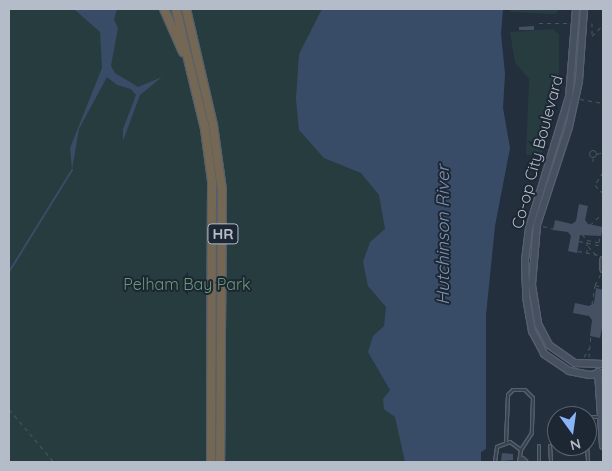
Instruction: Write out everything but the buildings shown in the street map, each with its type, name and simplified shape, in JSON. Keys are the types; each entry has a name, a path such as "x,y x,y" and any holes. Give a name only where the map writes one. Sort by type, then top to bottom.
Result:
{"highway":[{"path":"164,9 191,70"},
{"name":"HR","path":"176,9 207,141 214,206 211,462"},
{"name":"HR","path":"186,9 213,125 222,190 220,462"}],"main road":[{"name":"Co-op City Boulevard","path":"576,9 574,98 529,228 525,261 526,297 532,331 544,354 569,371 600,374"},
{"name":"Co-op City Boulevard","path":"584,9 582,60 574,98 537,225 532,286 542,334 549,345 566,359 583,365 602,366"},
{"path":"602,366 600,374 603,446"}],"street":[{"path":"603,260 603,270"}],"lane":[{"path":"506,442 508,395 513,390 525,390 533,398 532,433 521,450"},
{"path":"495,462 497,447 506,442 516,444 521,450 522,461"},
{"path":"539,446 539,462"}],"path":[{"path":"539,22 570,23"},
{"path":"592,23 592,36 603,24"},
{"path":"574,98 603,103"},
{"path":"593,164 591,152 597,154"},
{"path":"593,157 603,152"},
{"path":"603,172 595,185 603,193"},
{"path":"590,225 603,213"},
{"path":"537,225 554,229"},
{"path":"582,234 587,240 587,253"},
{"path":"599,243 600,236"},
{"path":"587,240 603,243"},
{"path":"578,252 597,255 588,244 579,241"},
{"path":"588,244 593,242"},
{"path":"599,243 603,247"},
{"path":"592,304 596,278 603,270"},
{"path":"595,285 603,287"},
{"path":"589,360 591,336"},
{"path":"584,352 590,347"},
{"path":"9,410 54,462"}],"green space":[{"name":"Pelham Bay Park","path":"9,9 418,9 415,462 9,462"},
{"path":"510,9 560,9 555,14 510,12"},
{"path":"553,29 559,34 559,85 554,114 541,155 526,155 529,79 515,63 510,32"}],"water":[{"path":"74,9 117,9 114,20 118,28 111,66 115,73 138,87 162,77 140,95 123,141 123,129 136,95 131,89 117,85 107,77 79,129 72,170 70,148 102,68 100,32"},
{"name":"Hutchinson River","path":"322,9 503,9 501,34 505,74 503,108 510,148 495,226 486,315 486,449 481,452 481,462 405,462 395,417 384,409 383,399 390,390 368,352 373,336 384,326 386,307 368,286 363,262 370,242 385,229 379,195 361,173 324,158 299,130 296,99 299,54"}],"waterway":[{"path":"9,272 72,170"}]}
